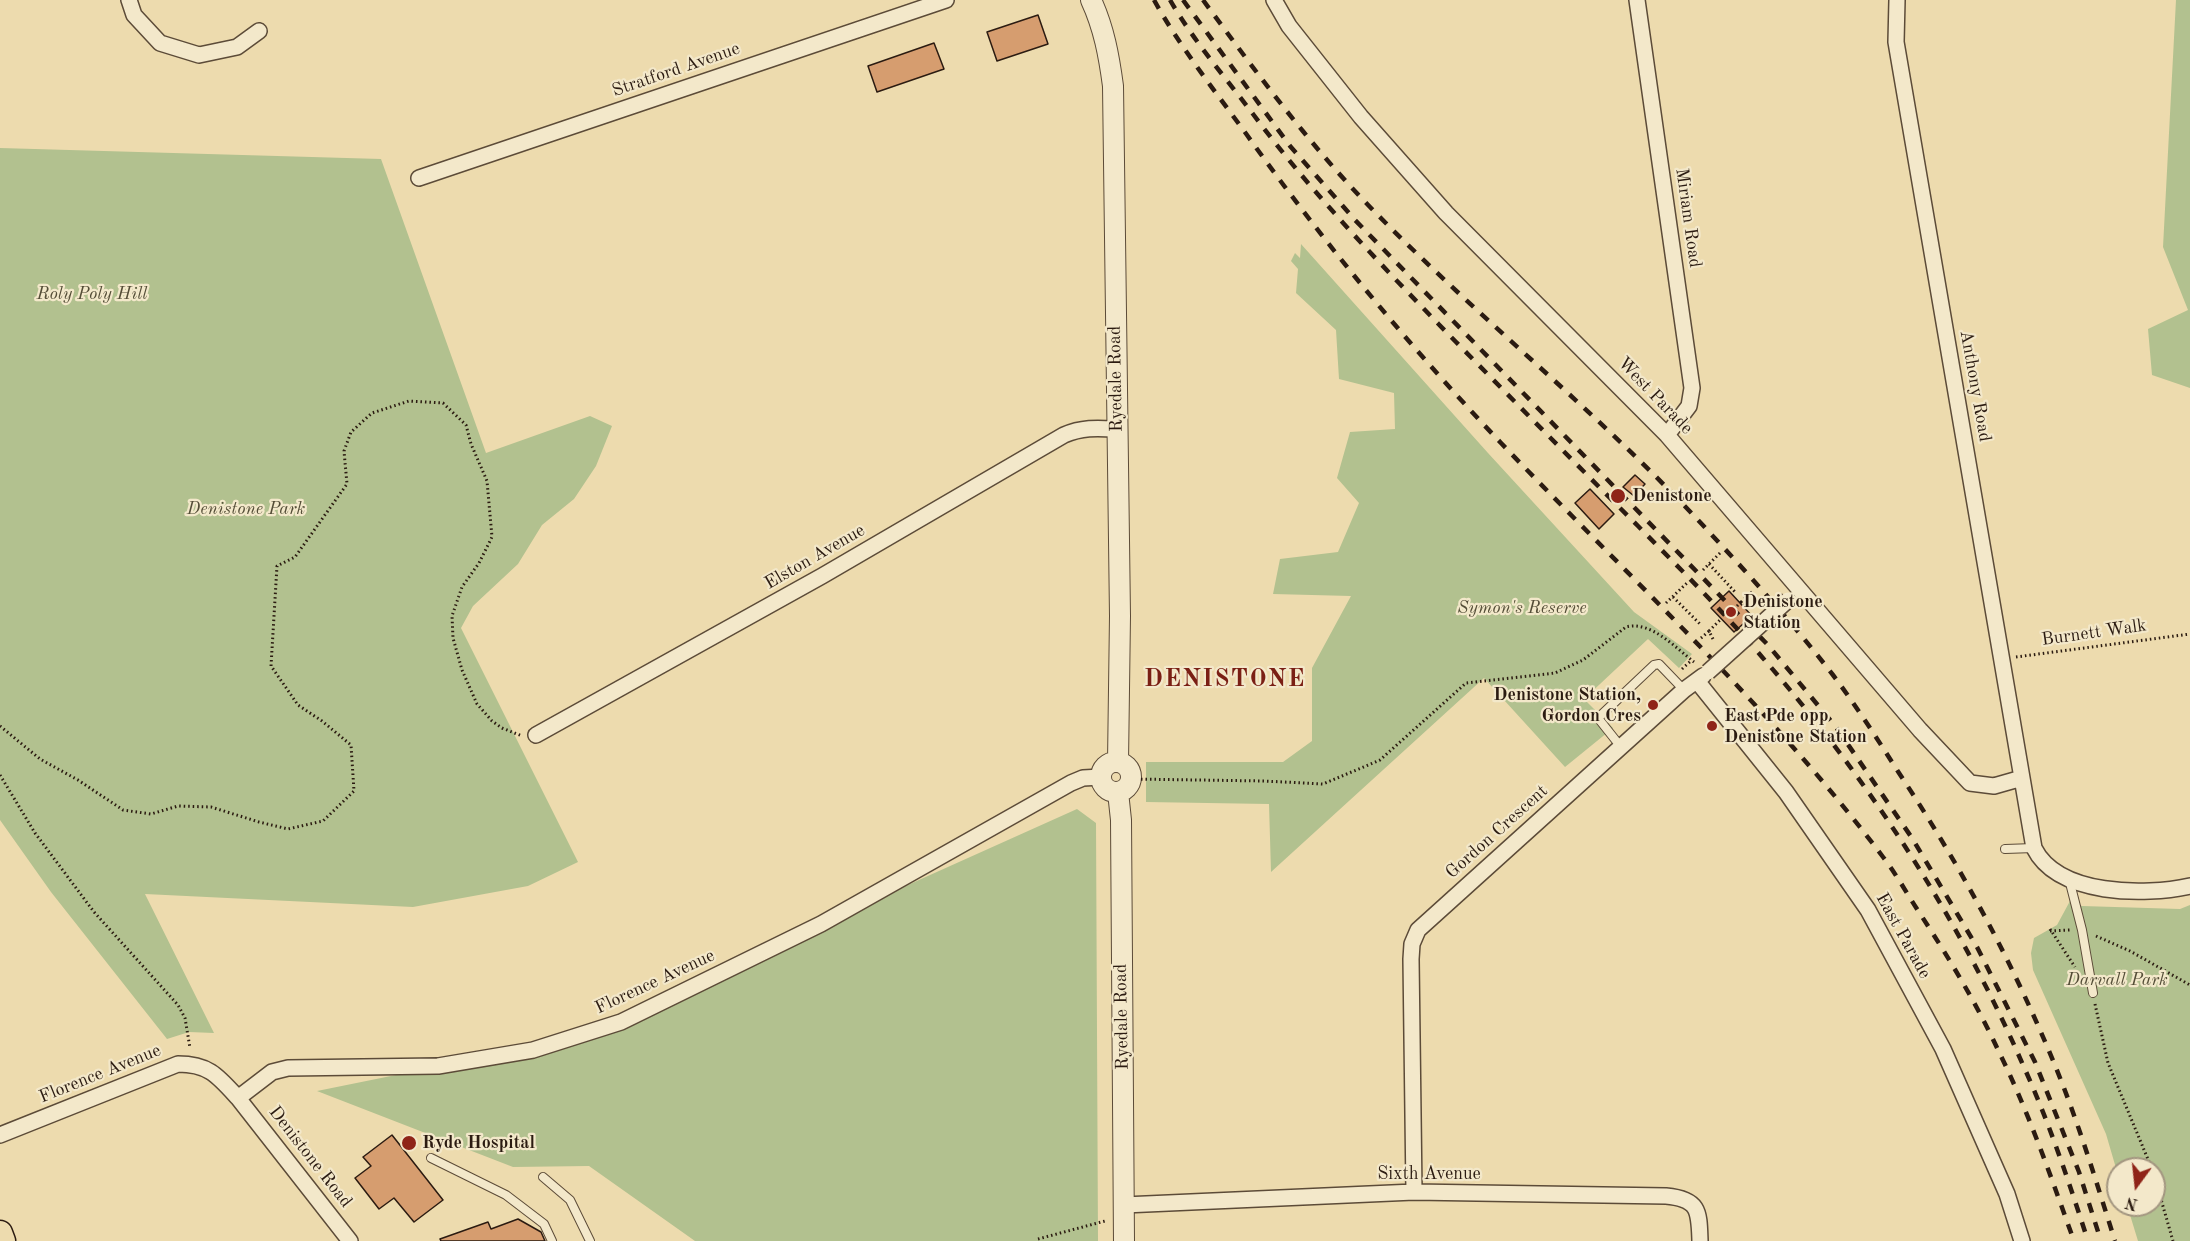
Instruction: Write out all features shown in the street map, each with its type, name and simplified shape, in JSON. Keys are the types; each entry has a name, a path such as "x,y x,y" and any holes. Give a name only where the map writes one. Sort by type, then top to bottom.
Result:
{"main road":[{"path":"0,1233 3,1241"}],"street":[{"path":"129,0 134,15 160,43 200,55 237,47 259,31"},
{"name":"Stratford Avenue","path":"419,178 946,0"},
{"name":"Ryedale Road","path":"1091,0 1108,51 1113,86 1120,616 1118,762"},
{"name":"West Parade","path":"1274,0 1289,26 1361,117 1446,213 1667,435 1920,730 1970,783 1994,786 2022,778"},
{"name":"Miriam Road","path":"1637,0 1692,387 1689,406 1667,435"},
{"name":"Anthony Road","path":"1897,0 1896,42 2034,848"},
{"name":"Elston Avenue","path":"536,735 822,576 1064,435 1077,429 1117,429"},
{"name":"Gordon Crescent","path":"1414,1192 1411,959 1412,944 1418,930 1800,588"},
{"name":"East Parade","path":"1696,681 1786,792 1868,910 1943,1049 2007,1194 2022,1241"},
{"path":"1118,762 1126,766 1124,786 1108,790 1101,777 1108,764 1118,762"},
{"name":"Florence Avenue","path":"238,1098 272,1072 288,1068 438,1066 533,1050 621,1022 821,924 1071,783 1101,777"},
{"name":"Ryedale Road","path":"1124,786 1121,820 1124,1241"},
{"path":"2034,848 2051,870 2104,891 2175,889 2190,886"},
{"name":"Florence Avenue","path":"0,1135 177,1064 192,1064"},
{"path":"192,1064 207,1068 238,1098"},
{"name":"Denistone Road","path":"238,1098 350,1241"},
{"name":"Sixth Avenue","path":"1124,1210 1414,1192 1682,1197 1693,1204 1699,1216 1700,1241"}],"lane":[{"path":"1621,747 1598,718 1654,665 1659,664 1696,681"},
{"path":"2005,849 2034,848"},
{"path":"2069,879 2082,930 2093,993"},
{"path":"431,1158 506,1195 544,1224 552,1241"},
{"path":"543,1176 570,1200 590,1241"}],"path":[{"path":"0,726 40,759 78,780 123,810 151,814 178,806 211,807 288,829 323,821 354,790 351,745 298,705 271,666 277,566 296,557 347,484 344,451 351,432 372,413 409,401 442,403 466,425 471,444 487,481 492,537 479,563 462,587 452,616 453,638 468,685 477,704 492,721 519,737 536,735"},
{"path":"1703,570 1722,552"},
{"path":"1709,564 1736,593"},
{"path":"1666,603 1688,582"},
{"path":"1737,606 1754,590"},
{"path":"1673,597 1701,625"},
{"path":"1741,602 1747,605"},
{"path":"1701,638 1721,619"},
{"path":"1124,786 1264,781 1323,784 1380,760 1466,683 1555,673 1583,660 1626,627 1633,625 1641,625 1656,633 1692,660 1696,681"},
{"path":"1709,631 1713,639"},
{"name":"Burnett Walk","path":"2002,658 2190,634"},
{"path":"1685,667 1692,660"},
{"path":"0,775 35,833 94,912 178,1005 185,1018 192,1064"},
{"path":"2147,1157 2108,1063 2093,993 2050,930 2082,930 2130,951 2190,985"},
{"path":"1038,1239 1124,1210"},
{"path":"2166,1217 2173,1241"}],"green space":[{"path":"2176,0 2190,0 2190,388 2152,375 2148,329 2188,310 2163,247"},
{"name":"Denistone Park","path":"0,148 381,159 486,453 590,416 612,426 596,466 574,499 542,525 518,564 473,606 461,628 578,862 528,886 413,907 145,894 214,1033 189,1032 167,1039 51,892 0,820"},
{"name":"Symon's Reserve","path":"1301,244 1634,612 1692,654 1679,668 1648,639 1584,699 1613,728 1565,767 1484,678 1271,872 1269,804 1146,802 1146,762 1283,762 1312,741 1312,668 1351,596 1273,594 1280,559 1338,552 1359,503 1337,478 1350,432 1395,429 1394,393 1339,379 1336,330 1296,293 1298,269 1291,261 1295,253 1300,258"},
{"path":"1077,809 1096,823 1098,1241 695,1241 589,1166 513,1167 317,1091 608,1032 821,924"},
{"name":"Darvall Park","path":"2070,901 2082,906 2180,909 2190,905 2190,1241 2138,1241 2131,1217 2166,1217 2166,1157 2113,1157 2106,1134 2033,970 2031,953 2034,938 2057,925"}],"building":[{"path":"1038,15 1048,44 997,61 987,32"},
{"path":"934,43 944,69 877,92 868,66"},
{"path":"1635,475 1645,484 1634,496 1623,487"},
{"path":"1590,489 1614,514 1599,529 1575,503"},
{"name":"Denistone Station","path":"1729,591 1752,616 1734,632 1711,608"},
{"path":"392,1135 443,1200 414,1222 394,1198 379,1209 355,1178 371,1166 363,1157"},
{"path":"518,1219 541,1232 545,1241 441,1241 440,1239 488,1222 491,1229"}],"railway":[{"path":"1154,0 1186,52 1276,175 1337,255 1401,332 1501,443 1746,696 1839,801 1883,857 1950,961 1990,1033 2030,1122 2074,1241"},
{"path":"1170,0 1210,58 1325,203 1429,315 1717,607 1801,703 1838,751 1908,851 1940,903 1998,1010 2041,1108 2088,1241"},
{"path":"1183,0 1290,146 1355,220 1768,645 1836,727 1912,838 1977,947 2035,1062 2079,1172 2101,1241"},
{"path":"1203,0 1283,106 1347,183 1412,249 1628,449 1669,490 1773,603 1842,687 1943,843 2003,951 2063,1085 2115,1241"}],"place":[{"name":"Denistone","path":"1618,496"},
{"name":"Denistone Station","path":"1731,612"},
{"name":"Denistone Station, Gordon Cres","path":"1653,705"},
{"name":"East Pde opp Denistone Station","path":"1712,726"},
{"name":"Ryde Hospital","path":"409,1143"}],"district":[{"name":"DENISTONE","path":"1225,680"}],"park label":[{"name":"Roly Poly Hill","path":"92,294"}]}
